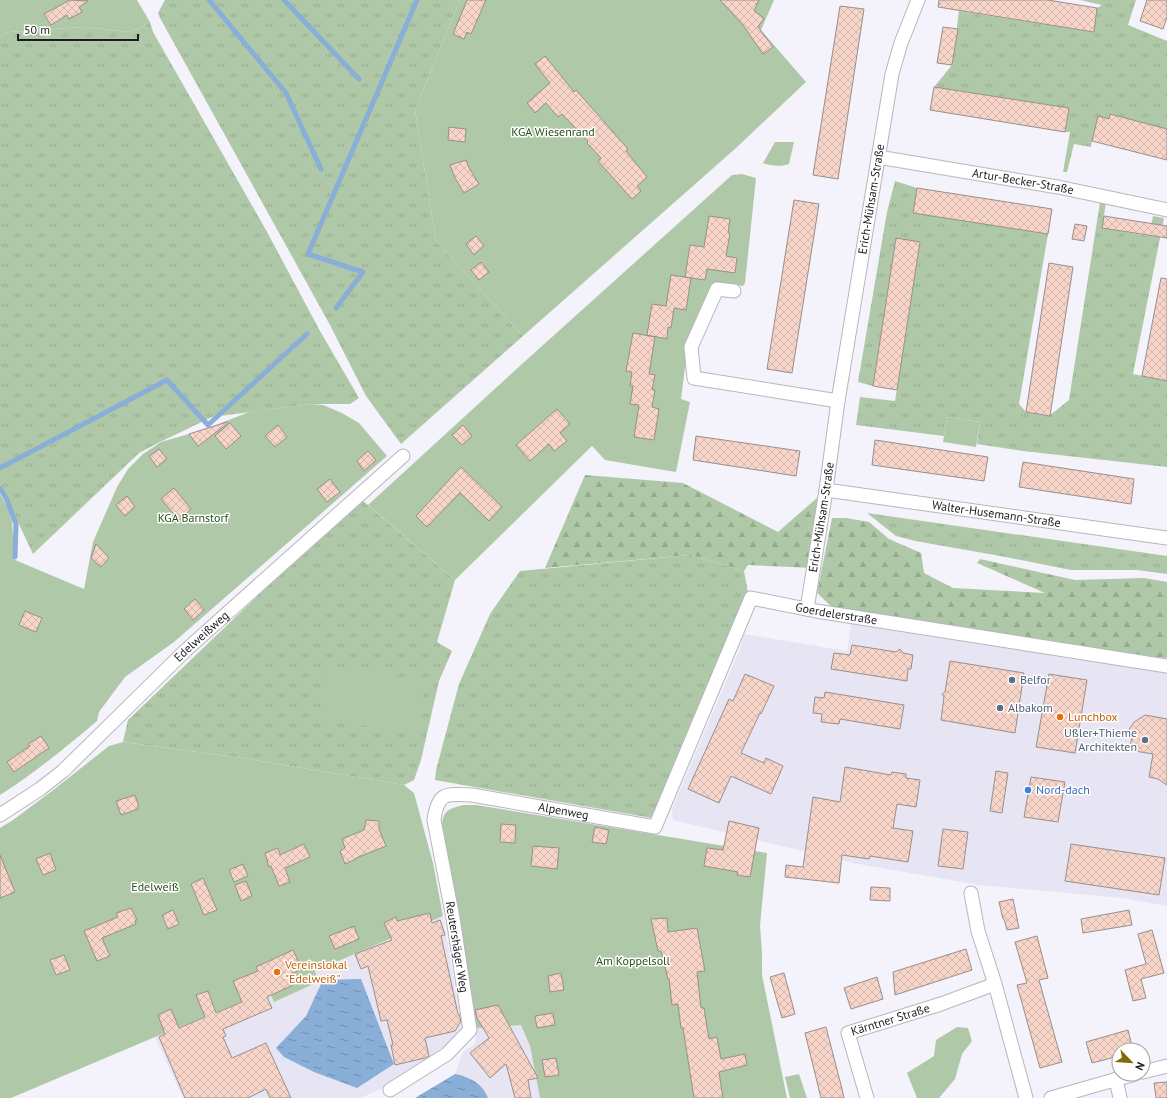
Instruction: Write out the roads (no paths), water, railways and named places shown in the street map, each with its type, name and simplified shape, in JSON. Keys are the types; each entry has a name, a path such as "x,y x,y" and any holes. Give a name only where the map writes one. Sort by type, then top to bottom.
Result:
{"street":[{"name":"Erich-Mühsam-Straße","path":"807,609 826,490 838,401 892,74 901,43 918,0"},
{"name":"Artur-Becker-Straße","path":"878,157 1058,187 1167,210"},
{"path":"734,291 717,289 691,347 694,378 838,401"},
{"name":"Edelweißweg","path":"0,815 40,789 63,771 186,650 403,456"},
{"name":"Walter-Husemann-Straße","path":"826,490 1167,538"},
{"name":"Goerdelerstraße","path":"655,827 752,598 807,609 1167,666"},
{"name":"Reutershäger Weg","path":"390,1090 447,1054 470,1030 453,918 434,820 436,807 442,798 450,794 472,795"},
{"name":"Alpenweg","path":"472,795 655,827"},
{"path":"971,893 978,931 995,984 1026,1098"},
{"name":"Kärntner Straße","path":"867,1098 848,1033 941,1004 995,984"},
{"path":"1151,1070 1167,1066"},
{"path":"1051,1098 1111,1080"},
{"path":"1117,1082 1120,1098"}],"water":[{"path":"361,979 394,1064 357,1088 314,1072 284,1057 276,1048 306,1016 323,980"},
{"path":"455,1074 466,1077 475,1082 482,1088 488,1098 415,1098"}],"waterway":[{"path":"209,0 286,93 321,169"},
{"path":"284,0 359,79"},
{"path":"336,308 363,272 308,254 417,0"},
{"path":"0,468 167,380 208,425 307,334"},
{"path":"0,488 7,500 16,524 15,557"}],"place":[{"name":"Belfor","path":"1012,680"},
{"name":"Albakom","path":"1000,708"},
{"name":"Lunchbox","path":"1060,717"},
{"name":"Ußler+Thieme Architekten","path":"1145,740"},
{"name":"Nord-dach","path":"1028,790"},
{"name":"Vereinslokal \"Edelweiß\"","path":"277,972"}],"park label":[{"name":"KGA Wiesenrand","path":"553,132"},
{"name":"KGA Barnstorf","path":"193,518"},
{"name":"Edelweiß","path":"155,887"},
{"name":"Am Koppelsoll","path":"633,961"}]}
